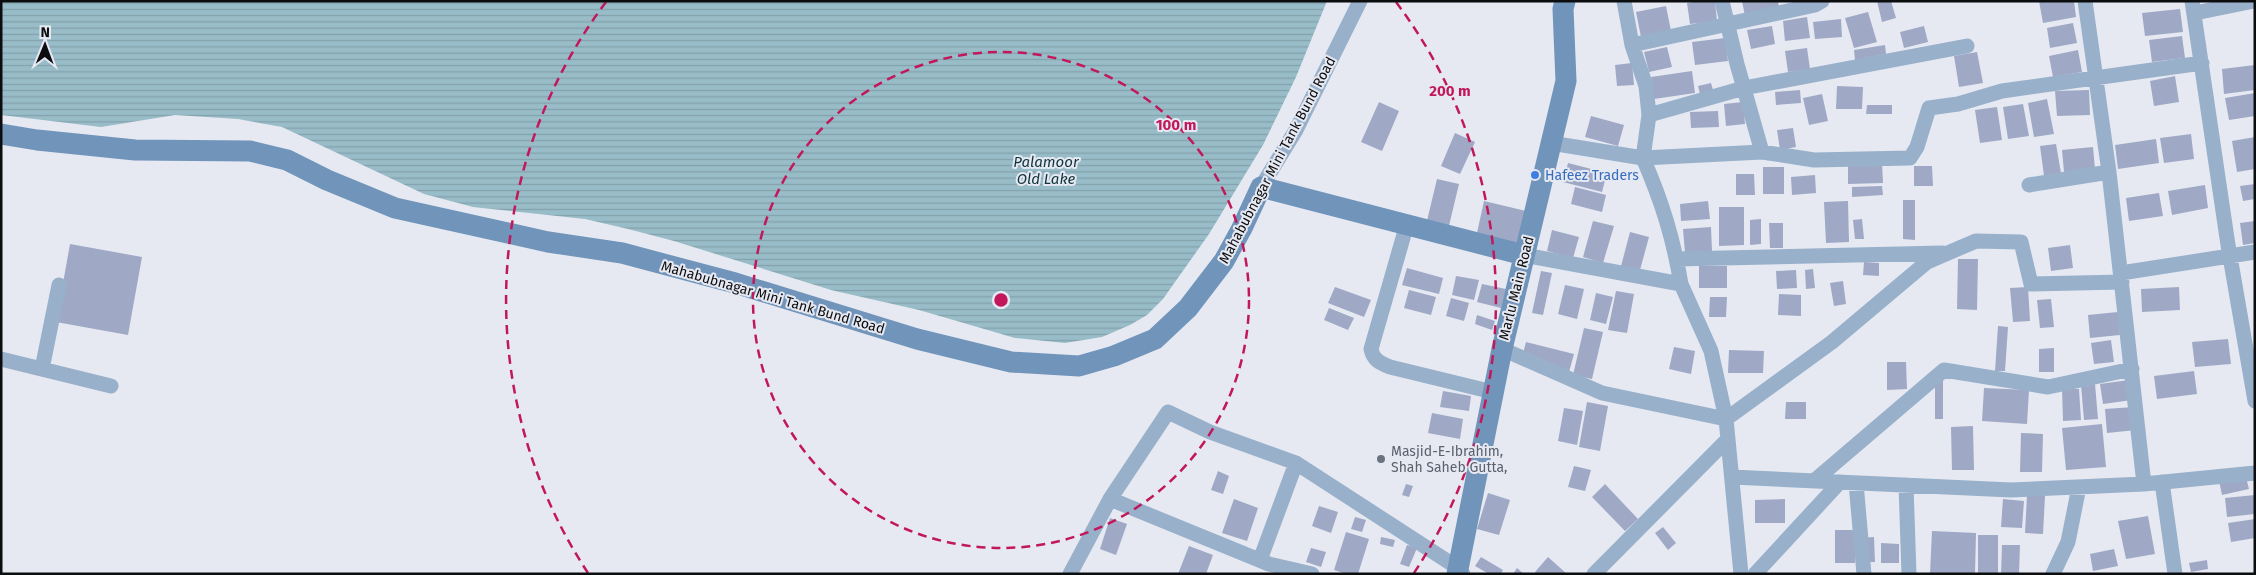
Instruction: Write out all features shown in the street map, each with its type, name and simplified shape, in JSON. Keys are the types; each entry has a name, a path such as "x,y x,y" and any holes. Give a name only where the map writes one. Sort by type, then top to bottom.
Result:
{"street":[{"name":"Mahabubnagar Mini Tank Bund Road","path":"1,134 37,140 135,150 250,151 287,160 327,180 395,208 548,242 622,253 735,284 917,339 1011,362 1079,366 1114,356 1155,339 1188,308 1224,261 1261,187 1296,130 1360,1"},
{"name":"Marlu Main Road","path":"1460,572 1502,349 1566,81 1563,8 1565,1"},
{"path":"1624,1 1632,44 1646,86 1649,115 1643,158 1663,203 1677,258 1681,284 1711,351 1726,419 1742,574"},
{"path":"1722,1 1762,152"},
{"path":"1632,44 1815,5 1822,1"},
{"path":"2085,1 2109,172 2144,484"},
{"path":"2254,1 2194,7 2230,255 2255,401"},
{"path":"1649,115 1744,88 1967,46"},
{"path":"1552,143 1643,158 1762,152 1814,160 1910,158 1917,146 1929,108 1958,104 2002,91 2202,63"},
{"path":"2030,185 2109,172"},
{"path":"1261,187 1524,254 1681,284"},
{"path":"1407,224 1371,349 1373,356 1380,363 1390,367 1493,392"},
{"path":"1502,349 1602,393 1726,419 1832,342 1928,262 1976,241 2020,242 2031,284 2121,277 2230,255 2255,252"},
{"path":"1677,258 1950,253"},
{"path":"42,369 59,284"},
{"path":"1,359 111,386"},
{"path":"1814,481 1944,370 2048,387 2132,369"},
{"path":"1070,574 1110,499 1168,412 1210,432 1296,463 1460,572"},
{"path":"1594,574 1728,439"},
{"path":"1260,560 1296,463"},
{"path":"1732,477 2011,490 2144,484 2255,473"},
{"path":"1755,574 1840,482"},
{"path":"2162,482 2175,574"},
{"path":"1856,483 1864,574"},
{"path":"1906,485 1909,574"},
{"path":"2053,574 2068,542 2079,487"},
{"path":"1110,499 1260,560 1312,574"}],"water":[{"name":"Palamoor Old Lake","path":"1,1 1327,1 1296,77 1263,145 1209,234 1163,299 1147,315 1130,325 1102,337 1065,343 1015,338 919,310 831,290 674,241 585,219 473,207 424,194 282,127 238,119 175,115 101,127 1,115"}],"building":[{"path":"1715,1 1717,21 1690,24 1687,3"},
{"path":"1742,1 1778,1 1779,8 1745,16"},
{"path":"1877,1 1891,1 1896,18 1882,22"},
{"path":"2039,1 2074,1 2076,17 2043,23"},
{"path":"1666,6 1671,31 1641,37 1636,12"},
{"path":"2180,9 2183,32 2145,36 2142,13"},
{"path":"1868,12 1877,42 1854,48 1845,18"},
{"path":"1807,17 1810,38 1785,41 1783,21"},
{"path":"1841,19 1842,37 1815,39 1813,22"},
{"path":"2073,23 2077,43 2050,48 2047,28"},
{"path":"1772,26 1775,44 1751,49 1747,30"},
{"path":"1924,26 1928,42 1904,48 1900,32"},
{"path":"2182,36 2185,58 2152,62 2149,40"},
{"path":"1725,38 1728,61 1695,65 1692,42"},
{"path":"1885,45 1886,54 1855,60 1854,50"},
{"path":"1667,47 1672,67 1649,72 1644,52"},
{"path":"1807,48 1810,69 1788,72 1785,51"},
{"path":"2078,50 2082,72 2053,77 2049,56"},
{"path":"1977,52 1983,83 1959,87 1954,56"},
{"path":"1632,63 1634,85 1617,86 1615,65"},
{"path":"2255,65 2255,90 2224,94 2222,69"},
{"path":"1692,71 1695,93 1654,99 1651,77"},
{"path":"2175,76 2179,102 2154,106 2150,81"},
{"path":"1711,83 1713,90 1700,94 1698,86"},
{"path":"1837,86 1863,87 1862,109 1836,109"},
{"path":"1800,90 1801,103 1776,105 1775,92"},
{"path":"2089,90 2090,115 2057,116 2055,91"},
{"path":"2255,93 2255,116 2229,120 2225,98"},
{"path":"1822,94 1828,121 1809,125 1803,98"},
{"path":"2047,99 2054,134 2034,137 2028,103"},
{"path":"1379,102 1399,111 1382,151 1361,142"},
{"path":"1743,102 1745,124 1726,126 1724,104"},
{"path":"2023,104 2029,136 2008,139 2003,107"},
{"path":"1867,105 1892,105 1892,114 1866,114"},
{"path":"1997,107 2002,140 1980,143 1975,110"},
{"path":"1718,111 1719,127 1691,128 1690,112"},
{"path":"1591,116 1624,125 1618,146 1585,137"},
{"path":"1793,128 1796,147 1780,150 1777,130"},
{"path":"1455,133 1475,142 1460,174 1441,166"},
{"path":"2191,134 2194,159 2164,163 2160,138"},
{"path":"2255,137 2255,169 2237,172 2232,141"},
{"path":"2156,139 2159,163 2118,169 2115,145"},
{"path":"2056,144 2061,173 2044,176 2040,146"},
{"path":"2093,147 2095,169 2064,172 2062,150"},
{"path":"1568,163 1607,173 1602,192 1563,182"},
{"path":"1882,163 1883,183 1848,184 1848,164"},
{"path":"1914,166 1932,166 1933,186 1914,186"},
{"path":"1763,167 1784,167 1784,194 1763,194"},
{"path":"1736,174 1754,174 1755,195 1736,195"},
{"path":"1815,175 1816,193 1792,195 1791,177"},
{"path":"1437,179 1459,184 1447,234 1425,229"},
{"path":"2255,184 2255,199 2243,201 2240,186"},
{"path":"2205,185 2208,208 2172,215 2168,191"},
{"path":"1882,186 1883,195 1852,197 1852,187"},
{"path":"1575,187 1606,195 1602,212 1571,204"},
{"path":"2159,193 2163,216 2129,221 2126,198"},
{"path":"1903,200 1915,200 1915,240 1903,239"},
{"path":"1484,201 1534,213 1524,253 1475,242"},
{"path":"1708,201 1710,219 1681,221 1680,204"},
{"path":"1848,201 1849,242 1826,243 1824,202"},
{"path":"1719,207 1744,207 1744,245 1719,246"},
{"path":"1761,219 1761,244 1750,245 1750,220"},
{"path":"1862,219 1864,239 1855,239 1853,220"},
{"path":"1593,221 1614,226 1603,263 1583,257"},
{"path":"2255,221 2255,243 2243,245 2240,223"},
{"path":"1769,223 1783,223 1783,248 1770,248"},
{"path":"1711,227 1712,251 1685,253 1683,229"},
{"path":"1552,230 1579,237 1573,258 1547,251"},
{"path":"1630,232 1649,237 1640,270 1621,266"},
{"path":"70,244 142,257 128,335 56,322"},
{"path":"2070,245 2073,268 2051,271 2048,248"},
{"path":"1958,259 1978,259 1977,310 1957,309"},
{"path":"1864,262 1879,263 1879,276 1863,275"},
{"path":"1699,266 1727,266 1727,288 1699,288"},
{"path":"1407,268 1443,278 1439,294 1402,285"},
{"path":"1813,269 1815,288 1806,289 1805,270"},
{"path":"1796,270 1797,288 1777,289 1776,271"},
{"path":"1541,271 1552,273 1543,315 1532,313"},
{"path":"1456,276 1479,280 1474,300 1452,295"},
{"path":"1843,281 1846,304 1834,306 1830,283"},
{"path":"1482,284 1506,289 1501,308 1477,302"},
{"path":"1565,285 1584,289 1577,319 1558,314"},
{"path":"1335,287 1371,300 1364,317 1328,303"},
{"path":"2028,287 2030,321 2013,322 2010,288"},
{"path":"2179,287 2180,310 2142,312 2141,289"},
{"path":"1409,290 1436,297 1431,315 1404,308"},
{"path":"1616,291 1634,294 1627,333 1608,330"},
{"path":"1596,293 1613,297 1606,324 1590,320"},
{"path":"1779,294 1801,295 1801,316 1778,315"},
{"path":"1710,297 1727,297 1726,317 1709,317"},
{"path":"1451,298 1469,303 1464,321 1446,316"},
{"path":"2051,299 2054,327 2040,328 2037,300"},
{"path":"1329,308 1354,318 1348,330 1324,320"},
{"path":"2118,312 2120,335 2090,338 2088,315"},
{"path":"1477,315 1495,321 1492,330 1475,324"},
{"path":"1998,326 2008,327 2005,371 1995,371"},
{"path":"1584,328 1603,332 1592,379 1573,375"},
{"path":"2228,339 2231,364 2195,367 2192,342"},
{"path":"2111,340 2114,362 2094,364 2091,343"},
{"path":"1526,342 1574,354 1569,372 1521,361"},
{"path":"1674,347 1695,351 1691,374 1669,369"},
{"path":"2054,348 2054,372 2039,372 2039,349"},
{"path":"1729,350 1764,351 1763,373 1728,373"},
{"path":"1887,362 1906,362 1907,389 1887,390"},
{"path":"2194,371 2197,394 2157,399 2154,376"},
{"path":"1935,380 1943,380 1943,419 1935,419"},
{"path":"2129,380 2132,400 2103,404 2100,384"},
{"path":"2095,384 2098,419 2084,420 2081,385"},
{"path":"1984,388 2029,390 2027,424 1982,421"},
{"path":"2062,389 2079,389 2081,420 2063,421"},
{"path":"1443,391 1471,396 1469,411 1440,407"},
{"path":"1587,402 1608,406 1600,451 1579,447"},
{"path":"1786,402 1806,402 1806,419 1785,419"},
{"path":"2134,407 2136,430 2107,433 2105,409"},
{"path":"1564,408 1583,411 1577,445 1558,441"},
{"path":"1432,413 1463,419 1460,439 1428,433"},
{"path":"2102,424 2106,467 2066,470 2062,428"},
{"path":"1973,426 1974,470 1952,470 1951,427"},
{"path":"2021,433 2043,434 2042,472 2020,472"},
{"path":"1574,466 1591,470 1585,491 1568,487"},
{"path":"2244,470 2249,489 2222,495 2218,476"},
{"path":"1218,471 1229,476 1223,494 1211,490"},
{"path":"1406,484 1413,486 1409,497 1402,495"},
{"path":"1605,484 1638,519 1625,531 1592,497"},
{"path":"1488,493 1510,500 1499,535 1477,529"},
{"path":"2027,495 2045,496 2043,534 2025,533"},
{"path":"2255,495 2255,514 2227,517 2225,498"},
{"path":"1234,499 1258,508 1247,541 1222,533"},
{"path":"1785,499 1785,523 1755,523 1755,500"},
{"path":"2003,499 2024,501 2022,528 2001,527"},
{"path":"1319,506 1338,512 1331,533 1312,526"},
{"path":"2148,516 2155,554 2126,559 2118,521"},
{"path":"1355,517 1366,520 1362,532 1351,529"},
{"path":"1110,518 1127,524 1116,555 1100,549"},
{"path":"2255,519 2255,538 2231,542 2228,523"},
{"path":"1663,527 1676,543 1668,550 1655,533"},
{"path":"1835,530 1855,530 1855,563 1835,563"},
{"path":"1932,531 1976,533 1975,574 1930,574"},
{"path":"1346,532 1369,539 1358,574 1346,574 1334,570"},
{"path":"1978,535 1998,535 1998,574 1978,574"},
{"path":"1381,537 1395,540 1393,547 1380,544"},
{"path":"1874,537 1875,562 1862,562 1861,538"},
{"path":"1881,543 1899,544 1899,563 1881,563"},
{"path":"1407,545 1417,548 1409,567 1400,564"},
{"path":"2002,545 2020,545 2019,574 2001,574"},
{"path":"1189,546 1213,555 1206,574 1178,574"},
{"path":"1311,548 1326,552 1321,567 1306,562"},
{"path":"2114,549 2118,566 2093,571 2090,554"},
{"path":"1481,557 1503,570 1501,574 1489,574 1475,566"},
{"path":"1548,557 1567,574 1537,574 1535,572"},
{"path":"2207,560 2208,569 2191,572 2189,563"},
{"path":"1517,568 1524,574 1513,574"}],"place":[{"name":"Hafeez Traders","path":"1535,175"},
{"name":"Masjid-E-Ibrahim, Shah Saheb Gutta,","path":"1381,459"}]}
